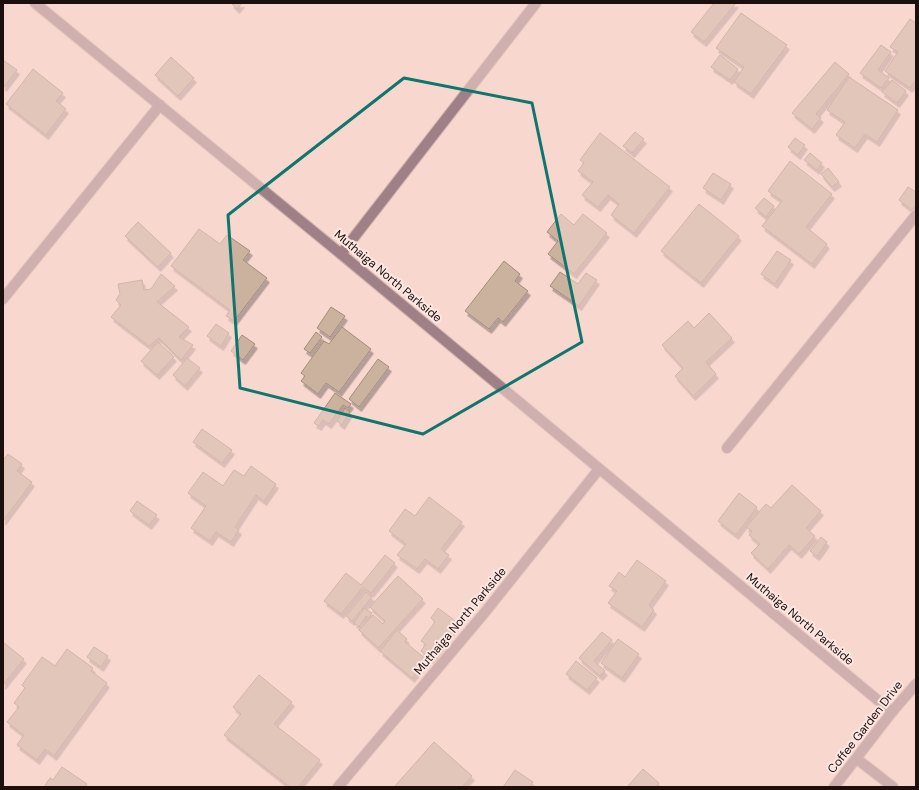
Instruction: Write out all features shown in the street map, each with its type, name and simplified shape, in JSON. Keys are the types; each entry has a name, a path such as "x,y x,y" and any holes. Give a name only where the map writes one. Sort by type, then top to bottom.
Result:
{"street":[{"name":"Muthaiga North Parkside","path":"35,3 341,254 892,712"},
{"path":"341,254 536,3"},
{"path":"3,299 160,105"},
{"path":"727,448 916,215"},
{"name":"Muthaiga North Parkside","path":"338,787 486,611 599,469"},
{"name":"Coffee Garden Drive","path":"834,787 892,712 916,684"},
{"path":"856,759 892,787"}],"highlighted area":[{"path":"404,78 532,103 582,342 423,434 240,388 228,215"}],"building":[{"path":"231,3 242,3 237,9"},
{"path":"714,3 736,3 704,42 691,32"},
{"path":"741,13 787,45 751,94 734,82 744,67 716,48"},
{"path":"910,19 916,23 916,80 910,88 885,71 898,52 890,47"},
{"path":"881,45 891,52 878,70 889,78 881,88 860,73"},
{"path":"720,55 738,69 730,80 711,67"},
{"path":"171,57 194,78 178,96 155,75"},
{"path":"3,60 17,70 4,87 3,86"},
{"path":"835,62 849,74 816,114 821,118 812,129 792,113"},
{"path":"33,69 63,93 56,101 66,109 46,135 6,104"},
{"path":"849,77 898,110 877,142 865,134 855,148 836,135 845,122 827,110"},
{"path":"892,80 906,91 897,103 882,92"},
{"path":"635,132 644,139 632,153 623,146"},
{"path":"600,133 670,187 634,233 611,215 619,204 608,195 598,207 582,195 593,182 578,171 584,163 580,160"},
{"path":"795,138 805,145 798,155 788,147"},
{"path":"810,153 822,163 817,170 804,160"},
{"path":"790,161 832,194 806,227 827,244 812,264 762,226 782,201 768,191"},
{"path":"828,168 839,182 832,187 821,174"},
{"path":"713,173 731,184 721,200 703,188"},
{"path":"908,187 916,192 916,205 912,210 899,200"},
{"path":"764,198 774,206 766,217 755,208"},
{"path":"699,204 739,236 701,283 661,251"},
{"path":"561,214 574,225 583,214 607,233 574,274 548,254 558,241 547,232"},
{"path":"138,222 171,253 158,267 125,236"},
{"path":"199,229 220,244 227,235 250,251 243,260 267,278 234,321 226,316 230,310 171,266"},
{"path":"777,251 791,260 775,284 761,274"},
{"path":"504,261 520,274 515,281 528,291 503,322 498,318 489,329 465,311"},
{"path":"560,272 578,284 586,273 597,280 579,306 550,286"},
{"path":"161,274 175,286 157,302 189,327 179,337 193,345 181,360 159,338 149,346 111,317 121,305 116,300 120,294 118,284 142,280 144,290 151,289"},
{"path":"331,307 345,316 330,337 317,328"},
{"path":"709,313 732,338 706,362 716,374 693,396 675,376 683,368 662,345 688,321 694,328"},
{"path":"216,324 229,333 221,346 207,336"},
{"path":"342,327 371,349 339,392 326,383 318,394 301,381 305,376 301,373 324,341 329,344"},
{"path":"316,332 322,337 310,353 304,349"},
{"path":"242,335 255,344 243,360 231,351"},
{"path":"158,342 174,357 157,375 141,361"},
{"path":"187,358 200,368 185,386 173,375"},
{"path":"378,359 389,367 359,407 349,399"},
{"path":"335,393 351,404 348,408 343,405 329,424 323,420 319,426 314,423"},
{"path":"345,408 350,412 342,425 337,421"},
{"path":"202,429 232,450 222,463 193,442"},
{"path":"8,454 22,464 17,471 32,482 3,521 3,460"},
{"path":"251,466 276,484 264,501 256,495 235,527 239,530 231,542 216,532 210,541 191,528 206,506 188,493 203,472 223,486 234,470 244,476"},
{"path":"792,485 821,511 806,528 815,536 799,554 789,545 768,569 751,553 760,544 749,535 752,531 746,527 766,504 771,508"},
{"path":"739,493 757,507 736,535 718,521"},
{"path":"429,497 462,522 441,549 449,555 438,569 425,559 417,569 397,555 406,544 389,531 405,509 415,516"},
{"path":"137,501 157,515 149,525 130,511"},
{"path":"821,537 827,542 817,556 810,551"},
{"path":"385,555 395,563 371,593 363,587 341,614 324,601 346,573 361,585"},
{"path":"637,560 666,581 649,605 654,610 642,627 608,603 617,591 609,586 619,572 625,577"},
{"path":"398,576 423,599 378,648 359,630 373,615 383,624 385,621 370,607"},
{"path":"366,592 372,597 352,621 346,616"},
{"path":"364,608 372,613 369,618 366,616 359,627 354,623"},
{"path":"438,608 458,623 431,659 421,651 426,644 421,641 435,622 431,618"},
{"path":"397,630 407,639 405,642 427,660 412,678 380,651"},
{"path":"602,632 612,640 594,661 605,671 600,676 579,658"},
{"path":"618,639 639,654 622,678 601,663"},
{"path":"3,642 24,659 3,685"},
{"path":"94,647 108,656 101,667 87,657"},
{"path":"67,649 93,668 91,671 107,683 54,756 45,749 37,760 17,745 24,735 7,722 19,707 14,703 25,688 22,685 42,657 55,666"},
{"path":"576,661 597,678 587,690 566,674"},
{"path":"259,675 292,702 274,724 320,760 298,787 290,787 224,735 241,714 233,707"},
{"path":"434,742 472,776 462,787 395,786"},
{"path":"62,767 87,784 85,787 44,787 50,778 53,780"},
{"path":"643,769 659,783 656,787 627,787"},
{"path":"515,770 533,782 530,787 503,787"}]}
